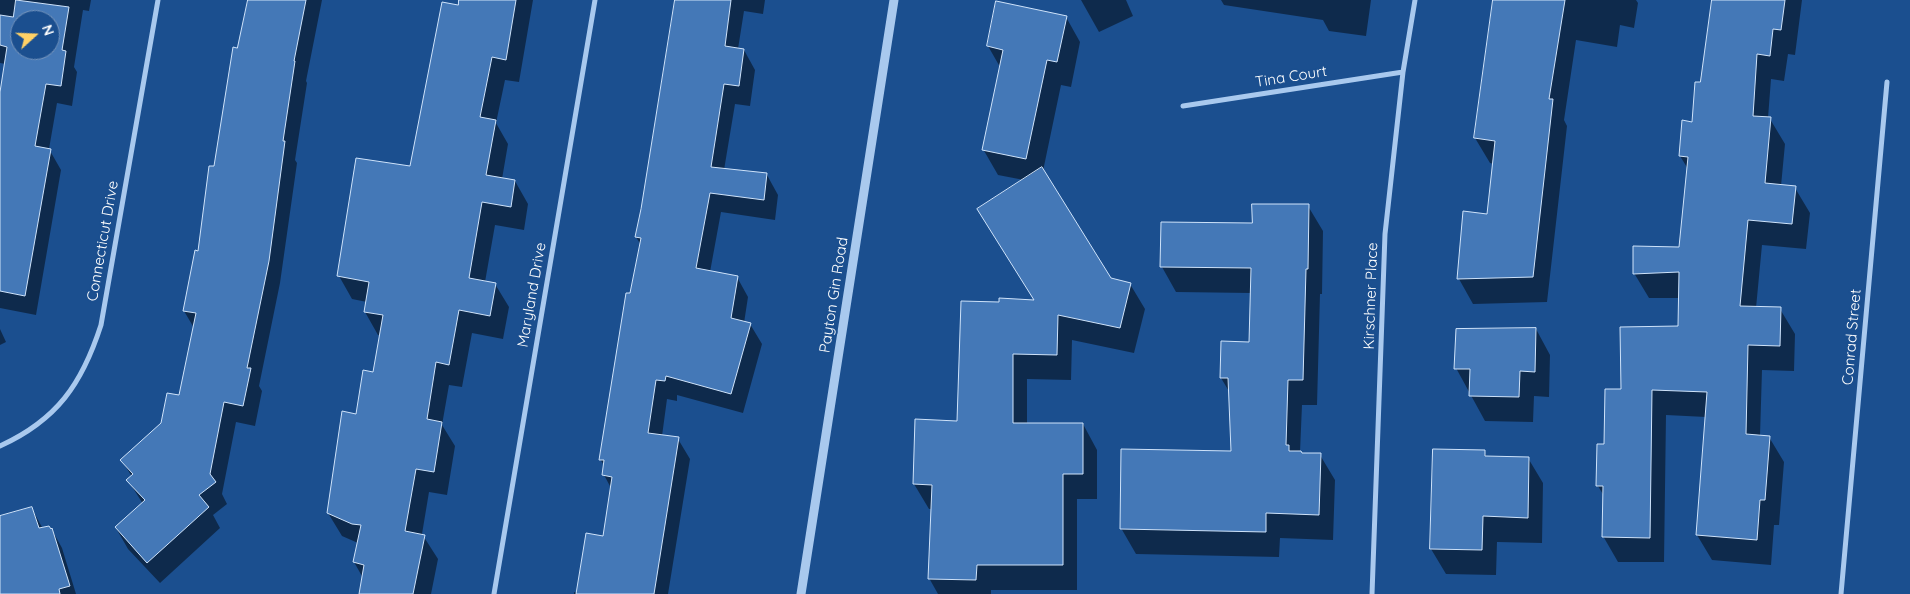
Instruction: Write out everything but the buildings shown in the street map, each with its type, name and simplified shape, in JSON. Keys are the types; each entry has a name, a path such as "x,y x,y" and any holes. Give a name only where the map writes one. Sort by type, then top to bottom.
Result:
{"street":[{"name":"Connecticut Drive","path":"0,446 42,421 63,400 79,378 91,355 100,325 158,0"},
{"name":"Maryland Drive","path":"494,594 595,0"},
{"name":"Payton Gin Road","path":"801,594 894,0"},
{"name":"Kirschner Place","path":"1372,594 1386,234 1403,72 1415,0"},
{"name":"Tina Court","path":"1183,106 1403,72"},
{"name":"Conrad Street","path":"1841,594 1887,82"}]}
